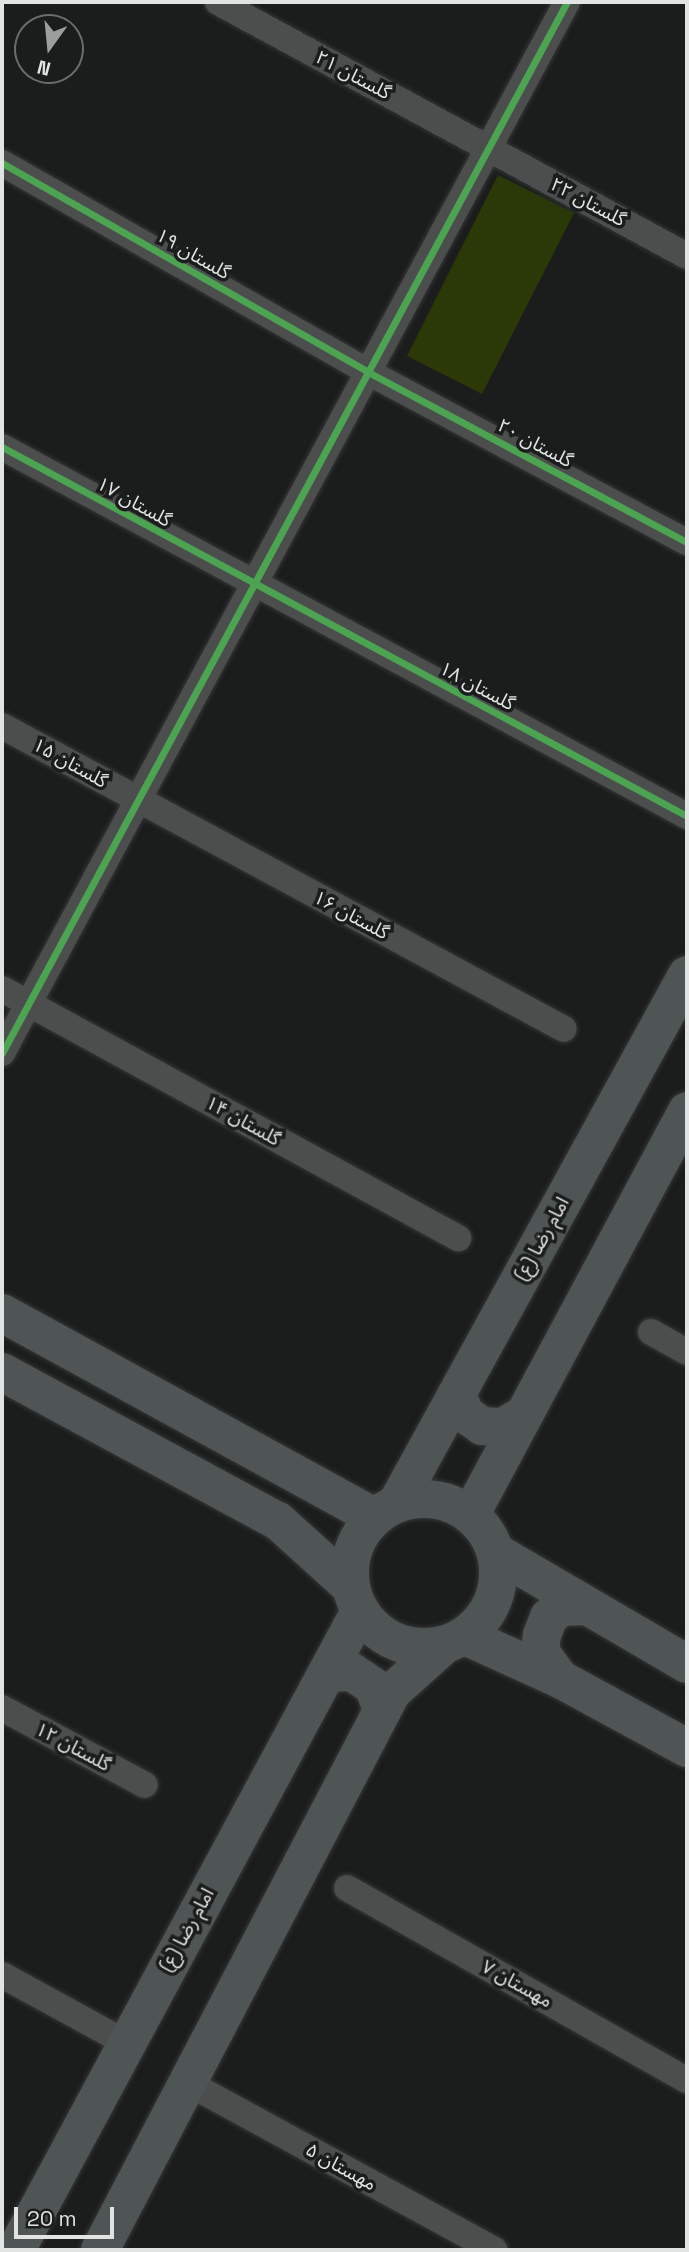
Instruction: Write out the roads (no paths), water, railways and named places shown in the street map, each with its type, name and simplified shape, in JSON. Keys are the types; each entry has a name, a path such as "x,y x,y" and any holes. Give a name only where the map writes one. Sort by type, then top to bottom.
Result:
{"street":[{"name":"گلستان ۲۱","path":"218,2 488,148"},
{"path":"2,1053 567,2"},
{"name":"گلستان ۲۲","path":"488,148 687,256"},
{"name":"گلستان ۱۹","path":"2,163 368,372"},
{"name":"گلستان ۲۰","path":"368,372 687,542"},
{"name":"گلستان ۱۷","path":"2,447 252,584"},
{"name":"گلستان ۱۸","path":"252,584 687,816"},
{"name":"گلستان ۱۵","path":"2,726 138,801"},
{"name":"گلستان ۱۶","path":"138,801 564,1029"},
{"name":"امام رضا (ع)","path":"386,1510 457,1394 687,975"},
{"name":"گلستان ۱۴","path":"2,989 458,1238"},
{"path":"471,1514 687,1111"},
{"path":"2,1313 302,1476 386,1510 436,1501 471,1514 497,1553 687,1664"},
{"path":"651,1332 687,1352"},
{"path":"2,1372 278,1521 355,1599 376,1630 397,1643 420,1648 454,1641 560,1679 687,1748"},
{"path":"457,1394 465,1414 482,1426 503,1427 522,1416"},
{"path":"278,1521 299,1494 302,1476"},
{"path":"355,1599 355,1549 386,1510"},
{"path":"100,2250 392,1692 483,1620 494,1600 499,1577 497,1553"},
{"name":"امام رضا (ع)","path":"16,2250 327,1673 355,1599"},
{"path":"560,1679 540,1651 542,1635 549,1617 561,1607 587,1606"},
{"path":"327,1673 352,1672 373,1686 382,1710"},
{"name":"گلستان ۱۲","path":"2,1708 145,1785"},
{"name":"مهستان ۷","path":"347,1888 687,2080"},
{"path":"2,1975 126,2043"},
{"name":"مهستان ۵","path":"188,2083 494,2250"}]}
